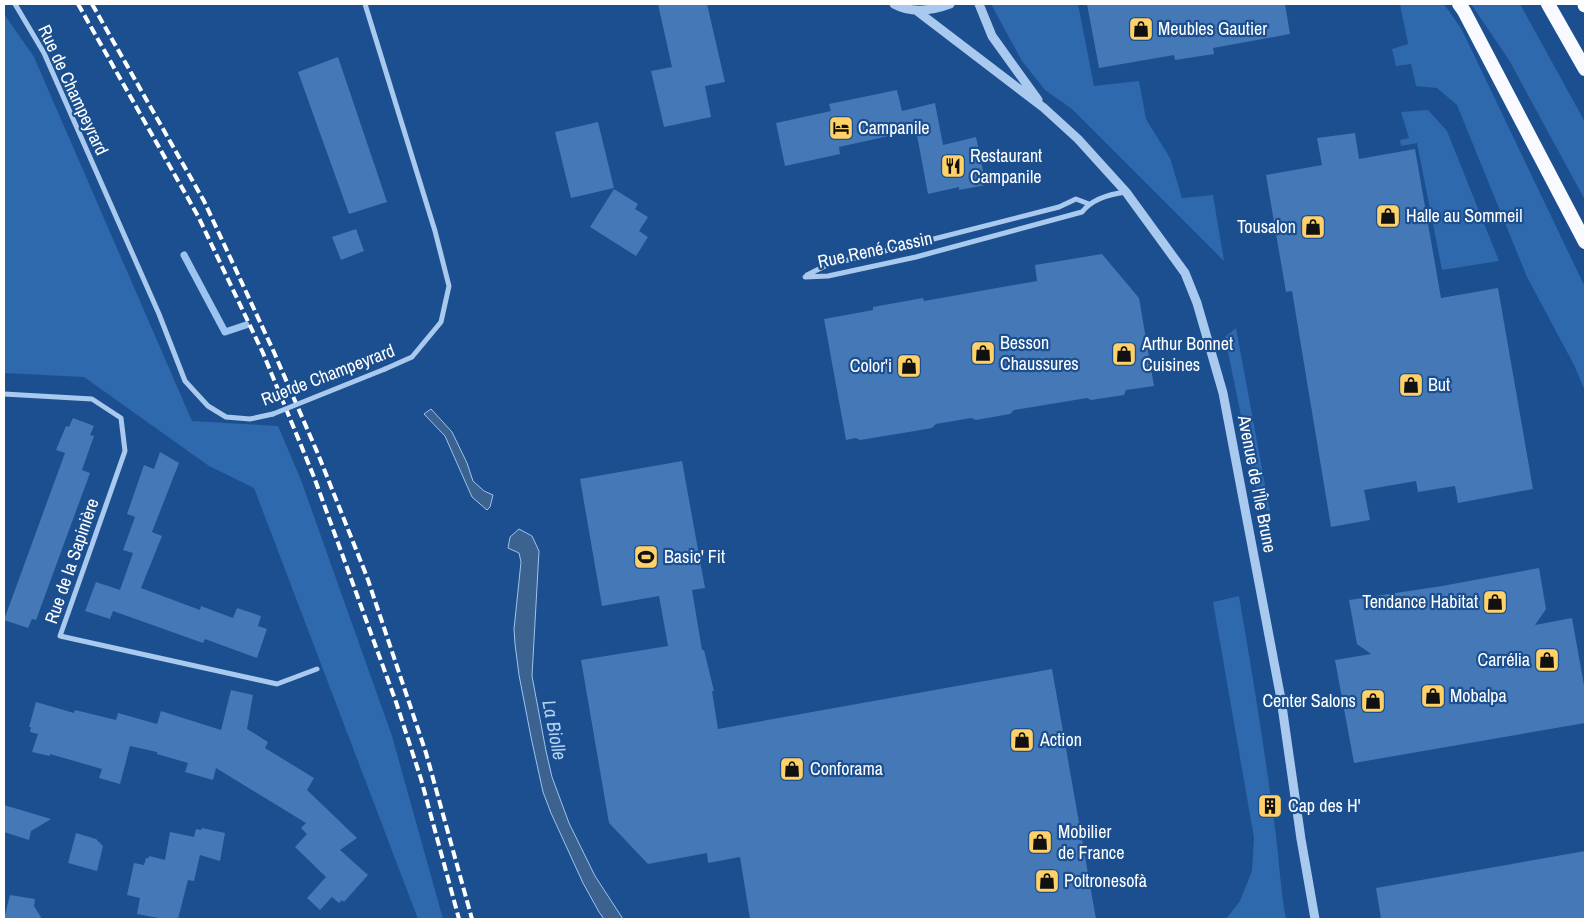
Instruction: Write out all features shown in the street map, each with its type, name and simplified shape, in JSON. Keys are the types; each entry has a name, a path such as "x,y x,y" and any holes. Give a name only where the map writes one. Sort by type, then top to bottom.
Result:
{"highway":[{"path":"1459,4 1492,61 1585,242"},
{"path":"1548,4 1585,69"}],"street":[{"name":"Rue de Champeyrard","path":"15,4 44,54 159,314 185,381 208,406 226,417 250,419 272,414 412,357 442,322 449,286 435,231 365,4"},
{"path":"894,4 918,11 935,9 950,4"},
{"name":"Avenue de l'Île Brune","path":"979,4 992,36 1044,108"},
{"name":"Avenue de l'Île Brune","path":"918,11 1044,108 1078,139 1126,192 1184,273 1197,303 1222,392 1281,699 1301,839 1315,919"},
{"name":"Rue René Cassin","path":"1088,204 1076,199 1059,208 827,264 805,277 828,276 916,257 1082,212 1088,204 1114,194 1126,192"},
{"name":"Rue de la Sapinière","path":"4,394 92,400 121,418 125,451 60,636 277,684 317,669"}],"shaded area":[{"path":"991,4 1078,4 1094,86 1139,81 1146,119 1170,158 1182,198 1213,195 1224,261 1072,109 1045,90 1022,61"},
{"path":"1400,4 1444,4 1462,30 1585,287 1585,391 1574,365 1527,277 1457,105 1437,88 1416,86 1411,64 1396,66 1392,49 1408,44"},
{"path":"1471,4 1520,4 1585,122 1585,200 1509,60"},
{"path":"4,14 34,57 192,421 278,426 301,480 392,736 443,919 418,919 254,488 209,466 84,377 4,373"},
{"path":"1428,110 1447,131 1499,261 1442,270 1417,143 1401,146 1400,140 1409,138 1401,112"},
{"path":"1236,328 1270,512 1259,505 1225,337"},
{"path":"431,409 452,432 467,463 473,481 484,491 493,495 490,507 487,510 472,497 445,436 424,414"},
{"path":"519,529 532,536 539,551 532,676 552,777 569,823 595,876 623,919 604,919 599,912 583,883 543,792 519,675 515,644 514,629 521,562 519,553 508,548 510,537"},
{"path":"1239,596 1276,833 1286,919 1226,919 1240,901 1252,871 1254,838 1213,602"}],"building":[{"path":"658,4 707,4 725,82 705,86 711,117 664,127 651,71 672,67"},
{"path":"1087,4 1285,4 1290,34 1213,48 1214,54 1175,60 1174,55 1099,68"},
{"path":"338,57 387,202 349,214 298,72"},
{"path":"897,90 902,111 935,103 943,145 976,137 986,185 959,190 959,187 928,194 916,130 839,147 840,154 785,166 776,123 831,111 829,104"},
{"path":"598,122 614,188 571,198 555,132"},
{"name":"But","path":"1355,133 1359,159 1415,149 1441,298 1498,288 1533,489 1458,503 1455,486 1418,492 1416,481 1364,490 1370,520 1331,527 1292,291 1286,292 1266,175 1322,165 1317,138"},
{"path":"614,189 638,204 635,209 648,217 639,231 648,237 636,256 590,227"},
{"path":"356,229 364,251 341,260 332,237"},
{"path":"1102,254 1139,298 1154,386 1126,390 1124,395 1091,400 1087,398 1014,410 1010,414 976,420 971,418 936,424 932,428 915,431 860,440 856,438 846,440 824,319 873,310 873,307 923,298 924,301 1037,281 1035,265"},
{"path":"73,418 94,426 90,435 94,436 82,470 90,473 36,620 32,619 28,628 4,620 65,453 56,450 66,426 69,427"},
{"path":"160,452 179,463 152,532 162,536 141,588 200,610 201,606 233,618 237,608 261,616 258,626 267,629 257,658 205,639 203,643 113,611 110,619 85,611 96,582 120,590 133,553 123,550 135,517 127,514 144,465 154,469"},
{"name":"Conforama","path":"682,461 705,588 692,590 702,650 704,650 714,691 712,691 718,729 1052,669 1096,919 750,919 740,857 708,863 707,853 648,864 609,823 581,660 668,646 659,596 602,606 580,479"},
{"path":"1539,568 1546,609 1535,625 1572,618 1585,691 1585,723 1354,763 1335,660 1371,654 1357,644 1349,600 1442,586"},
{"path":"231,690 253,695 247,729 268,742 265,748 314,778 307,790 357,838 340,850 368,875 344,902 342,900 339,903 332,897 320,910 307,898 326,877 295,847 307,834 301,828 306,823 216,768 213,780 185,772 188,763 157,754 157,752 130,746 120,784 99,778 102,769 50,754 50,756 32,752 38,734 30,732 31,727 29,727 36,702 74,713 75,710 116,720 118,713 157,724 161,711 221,730"},
{"path":"4,805 51,819 31,831 29,840 4,832"},
{"path":"202,828 225,833 220,861 200,855 194,881 188,880 178,919 164,919 137,914 140,898 127,895 134,863 144,865 146,858 149,858 149,856 165,860 170,832 194,837 196,829 201,830"},
{"path":"76,833 96,839 103,846 97,871 68,863"},
{"path":"1585,851 1585,919 1381,919 1376,888"},
{"path":"10,895 35,899 34,906 42,919 4,919"}],"waterway":[{"path":"184,255 225,332 246,325"}],"railway":[{"path":"78,4 198,216 263,353 314,477 396,702 421,779 459,919"},
{"path":"92,4 204,201 273,350 318,454 367,577 426,753 472,919"}],"place":[{"name":"Meubles Gautier","path":"1141,29"},
{"name":"Campanile","path":"841,128"},
{"name":"Restaurant Campanile","path":"953,166"},
{"name":"Halle au Sommeil","path":"1388,216"},
{"name":"Tousalon","path":"1313,227"},
{"name":"Besson Chaussures","path":"983,353"},
{"name":"Arthur Bonnet Cuisines","path":"1124,354"},
{"name":"Color'i","path":"909,366"},
{"name":"But","path":"1411,385"},
{"name":"Basic' Fit","path":"646,557"},
{"name":"Tendance Habitat","path":"1495,602"},
{"name":"Carrélia","path":"1547,660"},
{"name":"Mobalpa","path":"1433,696"},
{"name":"Center Salons","path":"1373,701"},
{"name":"Action","path":"1022,740"},
{"name":"Conforama","path":"792,769"},
{"name":"Cap des H'","path":"1270,806"},
{"name":"Mobilier de France","path":"1040,842"},
{"name":"Poltronesofà","path":"1047,881"}],"water label":[{"name":"La Biolle","path":"555,730"}]}
